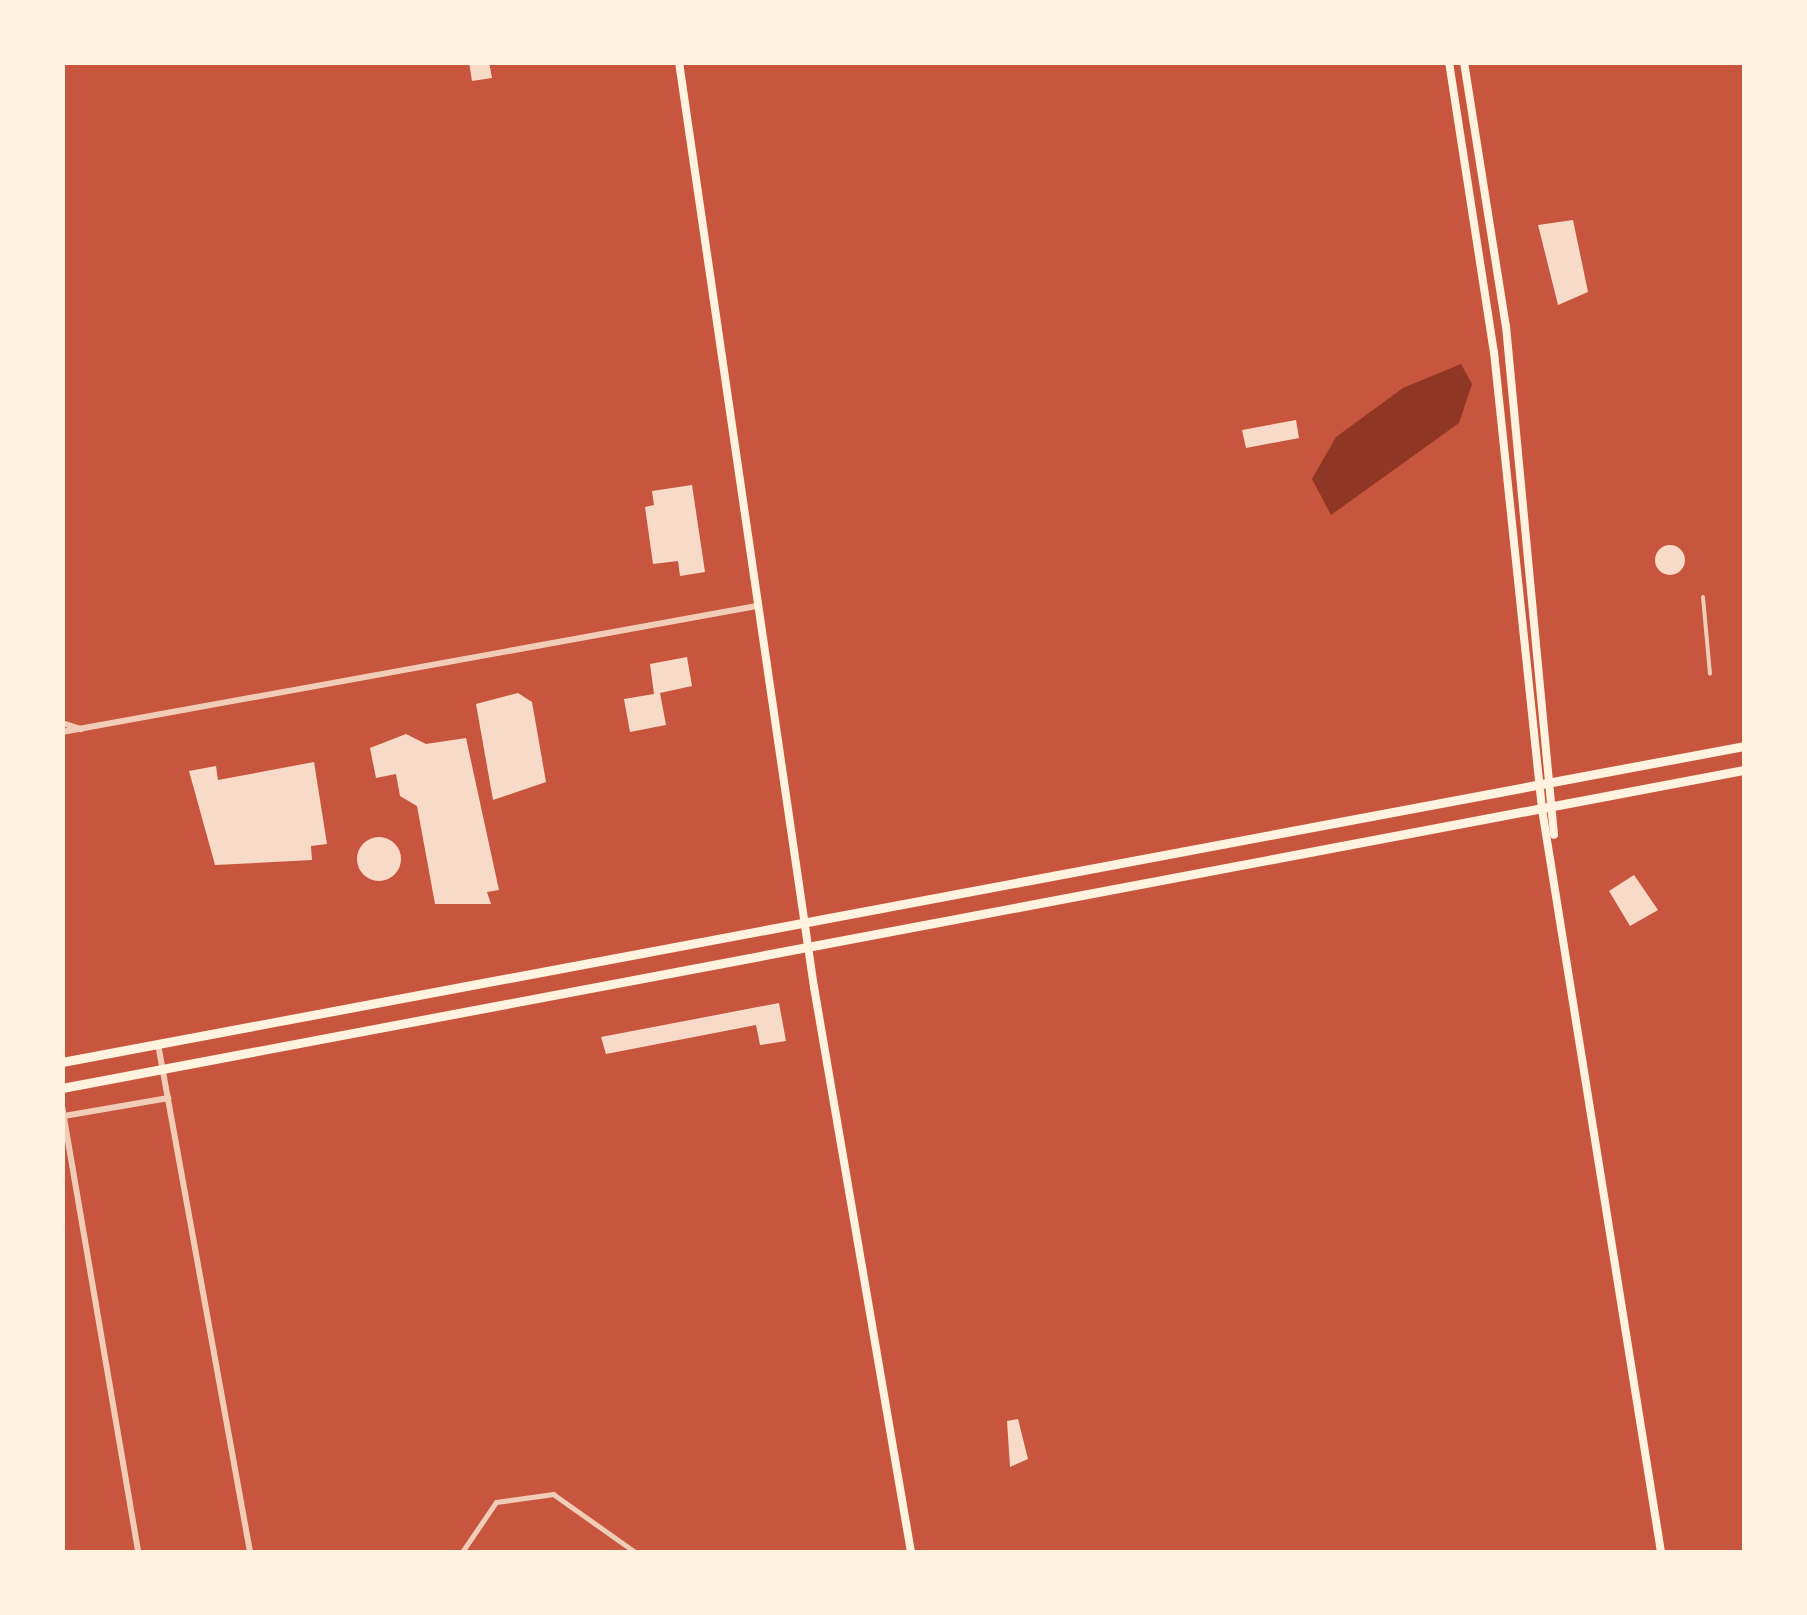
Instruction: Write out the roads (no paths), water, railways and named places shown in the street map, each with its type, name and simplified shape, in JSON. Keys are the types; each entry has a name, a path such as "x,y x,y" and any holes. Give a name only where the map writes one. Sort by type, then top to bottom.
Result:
{"main road":[{"path":"679,62 808,948 911,1552"},
{"path":"1449,62 1494,352 1538,786 1553,840 1661,1552"},
{"path":"1464,62 1506,326 1554,782 1553,840"},
{"path":"62,1062 1744,746"},
{"path":"1645,765 1649,789"},
{"path":"62,1088 1744,770"}],"street":[{"path":"1703,597 1710,674"},
{"path":"62,732 92,730 757,606"},
{"path":"62,723 92,730"},
{"path":"158,1044 250,1552"},
{"path":"64,1116 168,1098"},
{"path":"62,1106 138,1552"},
{"path":"462,1552 496,1502 553,1494 635,1552"}]}
